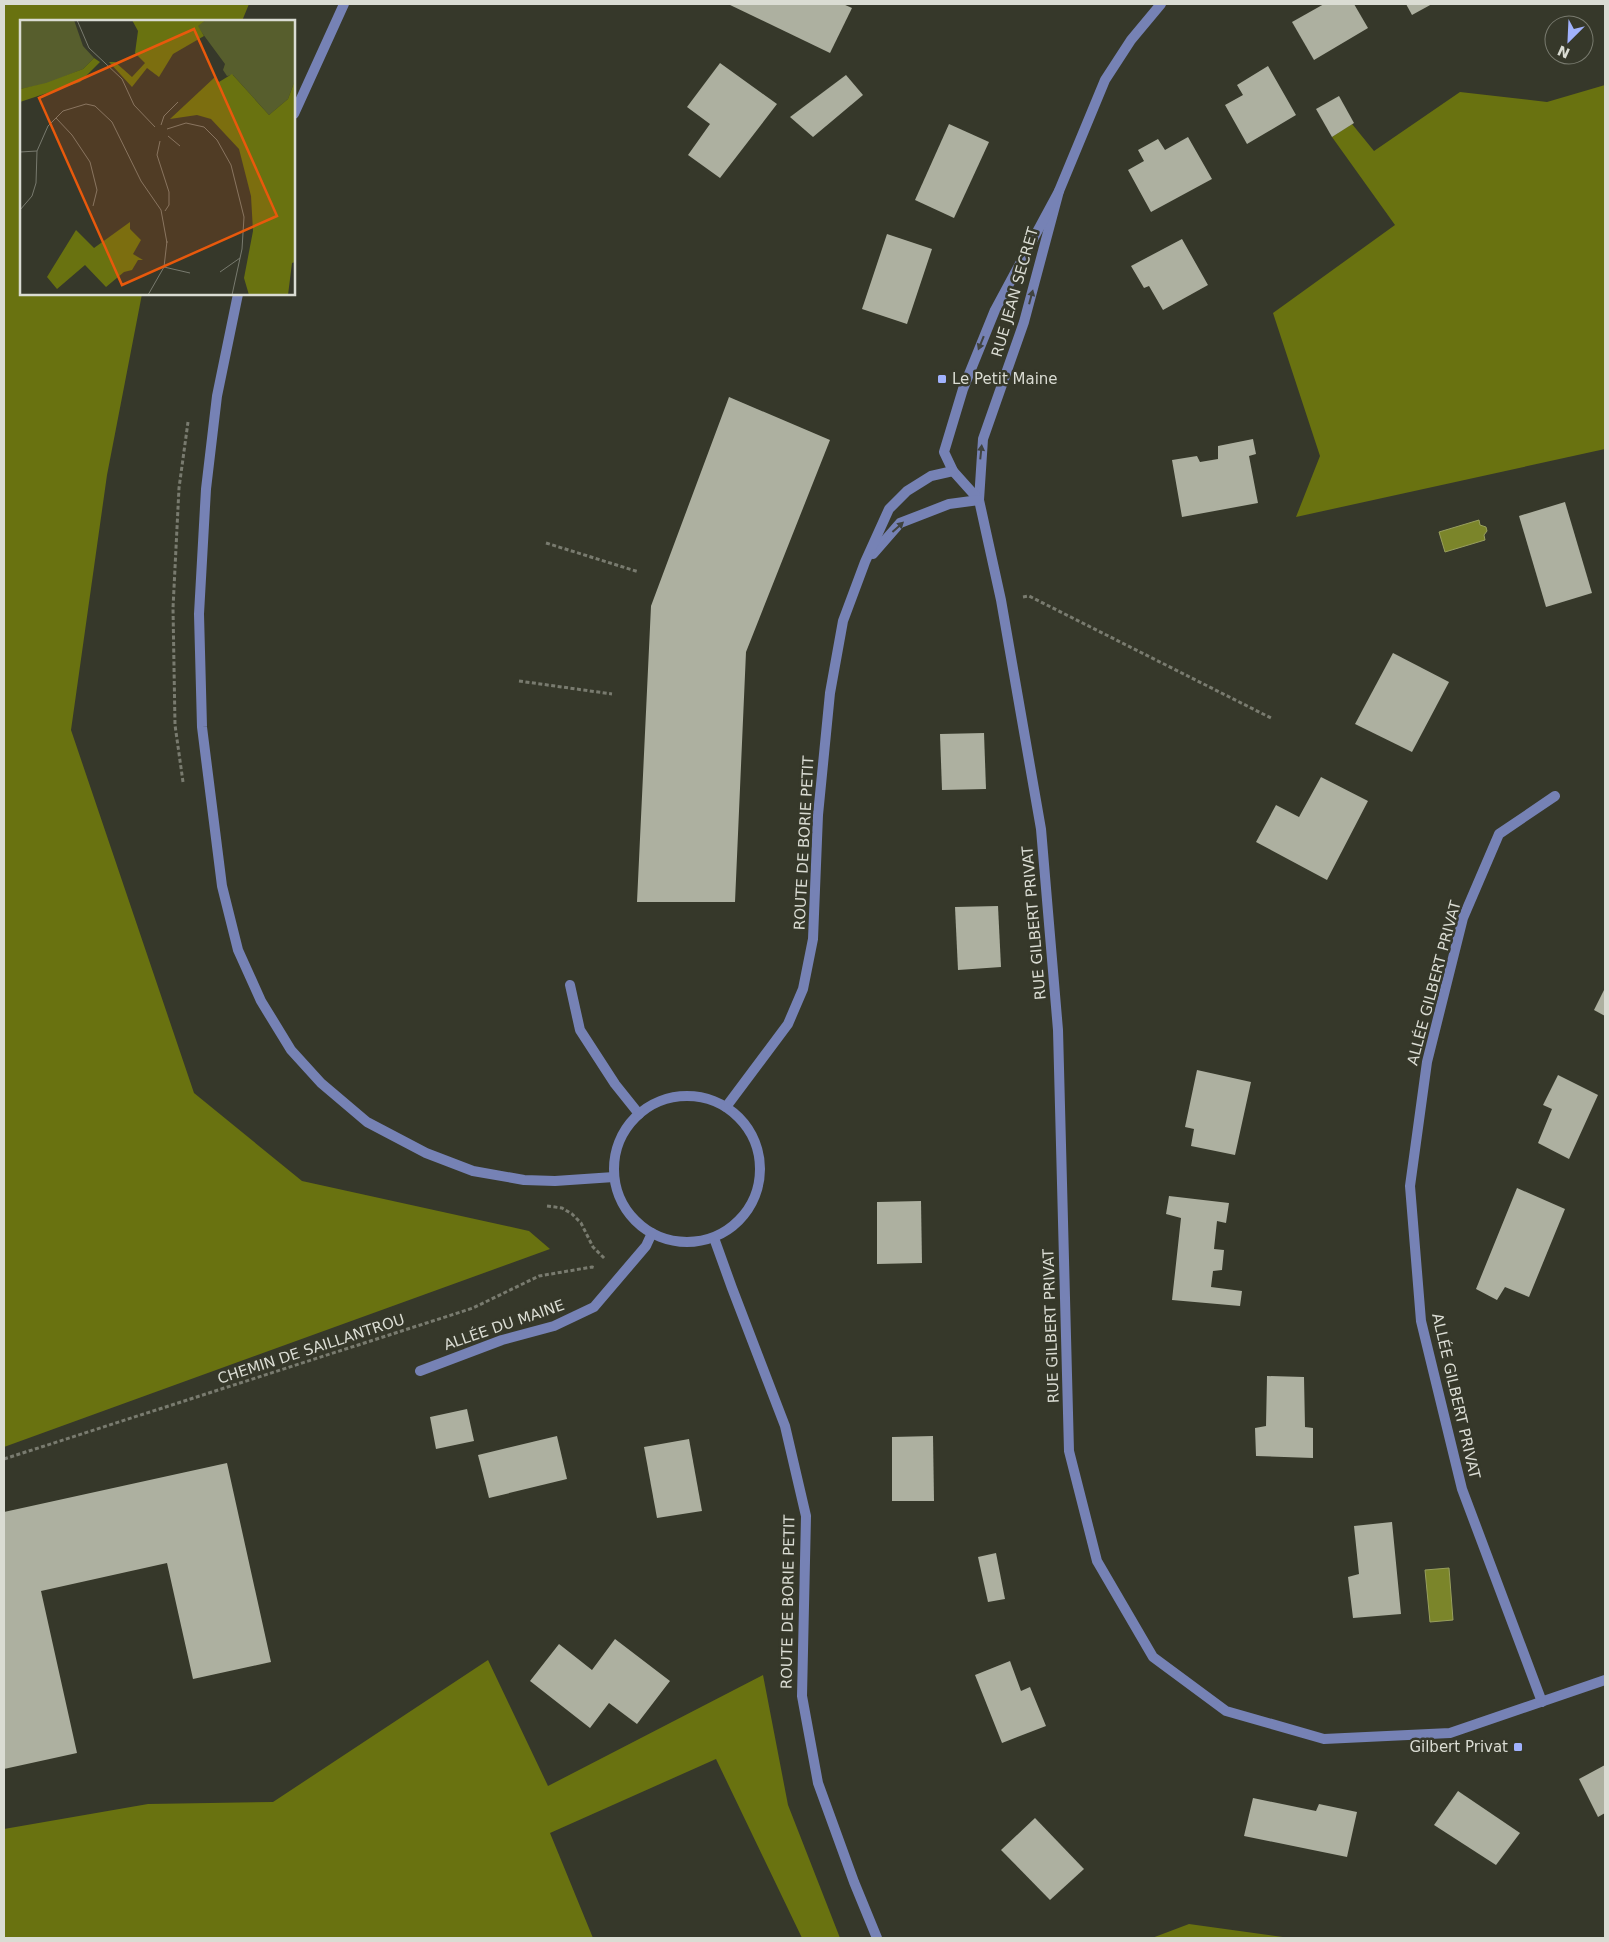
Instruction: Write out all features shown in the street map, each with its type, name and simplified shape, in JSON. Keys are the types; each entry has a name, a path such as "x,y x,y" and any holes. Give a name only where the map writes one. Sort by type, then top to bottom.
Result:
{"street":[{"path":"295,112 344,4"},
{"name":"RUE JEAN SECRET","path":"979,500 953,471 944,452 963,388 995,310 1059,191 1105,80 1131,40 1160,4"},
{"name":"RUE JEAN SECRET","path":"979,500 983,439 1024,322 1059,191"},
{"path":"238,295 217,396 206,489 199,614 202,727 222,886 238,950 261,1001 291,1050 321,1083 367,1122 426,1152 473,1171 524,1180 555,1182 614,1176"},
{"name":"ROUTE DE BORIE PETIT","path":"726,1107 788,1024 803,988 813,939 818,815 830,693 843,621 865,562 889,509 907,491 931,476 953,471"},
{"name":"ROUTE DE BORIE PETIT","path":"865,562 900,523 949,504 979,500"},
{"name":"RUE GILBERT PRIVAT","path":"979,500 1001,600 1041,829 1056,1011 1069,1451 1097,1561 1153,1657 1226,1711 1324,1739 1450,1734 1605,1680"},
{"name":"ALLÉE GILBERT PRIVAT","path":"1542,1702 1462,1489 1421,1321 1410,1186 1427,1062 1463,918 1499,834 1555,796"},
{"path":"570,985 580,1030 615,1084 639,1114"},
{"path":"682,1096 705,1098 726,1107 743,1122 755,1142 761,1164 758,1187 750,1208 734,1226 714,1238 694,1242 672,1241 652,1234 637,1223 626,1210 618,1194 614,1176 616,1153 624,1132 639,1114 659,1102 682,1096"},
{"name":"ALLÉE DU MAINE","path":"420,1371 502,1340 554,1326 594,1307 646,1246 652,1234"},
{"name":"ROUTE DE BORIE PETIT","path":"714,1238 788,1435 806,1516 802,1696 818,1783 854,1882 877,1938"}],"path":[{"path":"184,791 175,725 173,608 179,488 189,413"},
{"path":"546,543 640,572"},
{"path":"1001,600 1029,596 1273,719"},
{"path":"519,681 612,694"},
{"path":"538,1205 562,1208 572,1214 581,1224 593,1247 605,1260 624,1273"},
{"name":"CHEMIN DE SAILLANTROU","path":"4,1459 473,1308 539,1276 592,1267 624,1273"}],"shaded area":[{"path":"4,4 249,4 242,20 20,20 20,295 142,295 107,475 71,730 194,1093 302,1181 529,1231 550,1249 4,1447"},
{"path":"1605,85 1605,449 1296,517 1320,456 1273,313 1395,225 1332,137 1352,124 1374,151 1460,92 1547,102"},
{"path":"1479,520 1480,525 1486,527 1485,540 1445,552 1439,532"},
{"path":"1449,1568 1453,1620 1430,1622 1425,1570"},
{"path":"488,1660 548,1786 763,1675 788,1805 840,1938 802,1938 716,1759 550,1833 593,1938 4,1938 4,1829 148,1804 273,1802"},
{"path":"1189,1924 1290,1938 1152,1938"}],"building":[{"path":"728,4 843,4 852,8 830,53"},
{"path":"1324,4 1354,4 1368,28 1314,60 1292,22"},
{"path":"1406,4 1432,4 1412,15"},
{"path":"720,63 777,104 720,178 688,155 710,124 687,107"},
{"path":"1268,66 1296,115 1247,144 1225,105 1243,95 1237,85"},
{"path":"846,75 863,95 813,137 790,117"},
{"path":"1339,96 1354,123 1332,137 1316,109"},
{"path":"949,124 989,142 954,218 915,200"},
{"path":"1188,137 1212,179 1151,212 1128,170 1144,161 1138,150 1158,139 1165,150"},
{"path":"887,234 932,249 907,324 862,309"},
{"path":"1182,239 1208,285 1163,310 1149,286 1144,288 1131,266"},
{"path":"729,397 830,440 746,652 735,902 637,902 651,606"},
{"path":"1253,439 1256,454 1249,456 1258,503 1182,517 1172,460 1197,456 1200,462 1218,459 1218,446"},
{"path":"1565,502 1592,593 1546,607 1519,516"},
{"path":"1393,653 1449,682 1412,752 1355,724"},
{"path":"984,733 986,789 942,790 940,734"},
{"path":"1321,777 1368,801 1327,880 1256,842 1276,805 1299,817"},
{"path":"998,906 1001,967 958,970 955,907"},
{"path":"1605,988 1605,1016 1594,1010"},
{"path":"1197,1070 1251,1082 1235,1155 1191,1146 1194,1129 1185,1127"},
{"path":"1558,1075 1598,1095 1569,1159 1538,1143 1552,1109 1543,1105"},
{"path":"1517,1188 1565,1209 1529,1297 1505,1287 1497,1300 1476,1289"},
{"path":"1169,1196 1229,1203 1226,1223 1217,1221 1214,1249 1224,1250 1222,1270 1213,1271 1211,1287 1242,1291 1240,1306 1172,1300 1181,1218 1166,1214"},
{"path":"921,1201 922,1263 877,1264 877,1202"},
{"path":"1267,1376 1304,1377 1305,1427 1313,1428 1313,1458 1256,1456 1255,1428 1266,1426"},
{"path":"467,1409 474,1441 436,1449 430,1417"},
{"path":"557,1436 567,1479 489,1498 478,1455"},
{"path":"933,1436 934,1501 892,1501 892,1437"},
{"path":"689,1439 702,1511 657,1518 644,1447"},
{"path":"227,1463 271,1662 193,1679 167,1563 41,1591 77,1753 4,1769 4,1512"},
{"path":"1392,1522 1401,1614 1353,1618 1348,1577 1359,1574 1354,1526"},
{"path":"996,1553 1005,1599 988,1602 978,1557"},
{"path":"615,1639 670,1681 637,1724 609,1703 590,1728 530,1681 559,1644 592,1670"},
{"path":"1010,1661 1021,1691 1030,1687 1046,1726 1002,1743 975,1675"},
{"path":"1605,1765 1605,1813 1598,1817 1579,1779"},
{"path":"1458,1791 1520,1833 1496,1865 1434,1825"},
{"path":"1253,1798 1316,1811 1319,1804 1357,1812 1347,1857 1244,1836"},
{"path":"1035,1818 1084,1869 1050,1900 1001,1850"}],"place":[{"name":"Le Petit Maine","path":"942,379"},
{"name":"Gilbert Privat","path":"1518,1747"}]}
